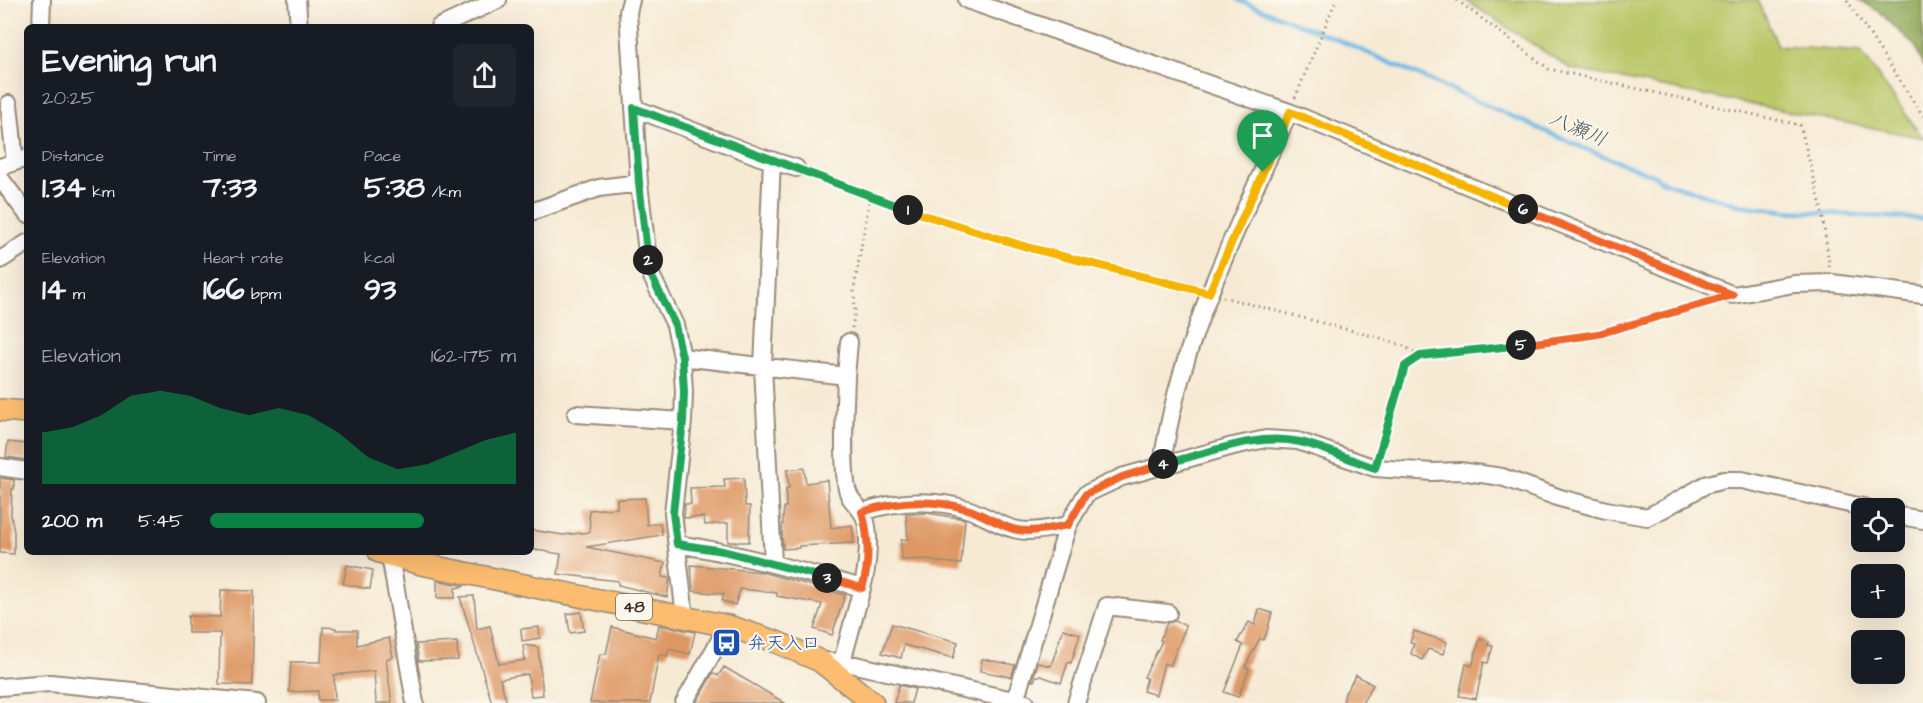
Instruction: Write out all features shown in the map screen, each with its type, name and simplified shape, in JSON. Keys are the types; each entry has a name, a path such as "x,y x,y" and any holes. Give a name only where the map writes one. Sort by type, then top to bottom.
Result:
{"main road":[{"path":"0,410 24,412"},
{"name":"48","path":"388,555 421,564 728,626 774,641 820,661 873,703"}],"street":[{"path":"41,24 42,0"},
{"path":"297,0 299,24"},
{"path":"446,24 498,0"},
{"path":"631,0 628,12 634,108 639,183 648,261 652,277 675,325 682,357 683,421 673,513 685,617"},
{"path":"967,0 1290,112 1733,295 1794,284 1832,283 1923,295"},
{"path":"9,104 14,162"},
{"path":"634,108 795,168"},
{"path":"1162,465 1167,427 1181,371 1209,293 1290,112"},
{"path":"772,160 763,367 773,563"},
{"path":"0,178 24,210"},
{"path":"534,211 599,188 639,183"},
{"path":"0,260 24,245"},
{"path":"842,662 866,575 868,532 862,512 852,503 846,483 844,451 849,342"},
{"path":"682,357 846,376"},
{"path":"576,414 683,421"},
{"path":"820,661 842,662 1021,702 1068,525 1086,494 1122,477 1266,439 1298,441 1375,468 1460,471 1502,477 1560,498 1606,510 1647,517 1705,484 1733,480 1742,480 1851,504"},
{"path":"0,467 24,471"},
{"path":"862,512 904,503 941,503 968,509 1024,531 1068,525"},
{"path":"1905,517 1923,520"},
{"path":"677,544 723,551 862,588"},
{"path":"384,555 415,703"},
{"path":"1076,703 1107,606 1168,613"},
{"path":"684,703 728,626"},
{"path":"0,687 23,684 62,684 257,703"}],"path":[{"path":"1290,112 1336,0"},
{"path":"1457,0 1549,69 1800,125 1821,206 1832,283"},
{"path":"1847,0 1923,116"},
{"path":"795,168 929,218 1030,248 1380,338 1404,346 1420,356"},
{"path":"849,342 855,310 854,288 870,197"},
{"path":"1375,468 1405,366 1420,356 1469,349 1510,347 1598,334 1733,295"}],"green space":[{"path":"1465,0 1758,0 1778,46 1861,52 1923,138 1571,69"},
{"path":"1859,0 1923,0 1923,67 1916,47 1877,10"}],"building":[{"path":"8,442 24,444 24,460 6,457"},
{"path":"804,468 806,483 827,480 831,528 852,525 854,543 783,549 784,507 786,507 786,488 789,488 787,470"},
{"path":"0,478 14,480 11,515 14,554 0,553"},
{"path":"744,478 745,506 750,506 749,542 728,542 728,523 705,525 704,517 684,518 685,504 691,504 690,488 725,487 724,479"},
{"path":"645,498 647,525 660,523 662,535 586,547 665,563 662,577 670,578 667,597 618,585 618,581 558,574 561,554 534,550 534,530 563,535 590,532 589,510 617,508 617,499"},
{"path":"927,513 965,519 961,564 931,561 931,559 902,560 901,540 908,539 906,514"},
{"path":"347,565 373,570 370,589 343,584"},
{"path":"691,565 762,572 845,595 832,635 814,629 822,604 777,596 777,593 740,589 735,605 722,601 724,594 693,591"},
{"path":"437,580 465,586 455,588 455,598 437,598"},
{"path":"221,590 254,591 252,685 219,684 220,633 188,633 188,616 220,617"},
{"path":"474,596 477,629 490,626 499,664 525,660 523,645 538,647 543,695 531,696 528,674 500,679 507,703 492,703 460,597"},
{"path":"1259,609 1272,613 1266,635 1263,640 1260,638 1245,667 1249,669 1238,697 1224,692 1243,645 1237,642 1249,622 1255,625"},
{"path":"581,612 584,631 570,633 567,614"},
{"path":"1175,621 1186,626 1170,666 1164,663 1156,695 1143,691 1147,678 1144,677 1162,641 1160,640 1167,623"},
{"path":"892,624 958,642 953,658 904,645 901,658 882,653"},
{"path":"659,625 695,632 690,654 669,649 667,656 659,654 650,703 590,703 600,654 606,654 612,627 656,638"},
{"path":"323,627 336,628 336,630 357,630 357,645 389,638 393,657 386,659 392,703 376,703 374,671 334,675 335,700 318,700 318,691 289,692 291,662 321,662"},
{"path":"539,627 540,638 522,641 521,629"},
{"path":"1063,629 1080,634 1071,663 1068,662 1061,683 1041,676 1036,676 1032,681 1038,663 1051,666"},
{"path":"1414,631 1447,642 1443,654 1428,649 1422,660 1411,654 1414,644 1410,643"},
{"path":"1480,639 1489,641 1488,645 1493,646 1488,663 1484,662 1476,699 1459,696 1466,664 1472,666"},
{"path":"457,642 458,660 419,661 416,644"},
{"path":"982,659 1015,665 1011,677 980,671"},
{"path":"724,667 785,703 696,703 713,673 718,676"},
{"path":"1356,675 1373,685 1362,703 1343,703 1345,693"},
{"path":"899,685 915,689 911,703 894,703"}],"waterway":[{"name":"八瀬川","path":"1238,0 1334,38 1588,150 1655,176 1661,181 1739,205 1785,211 1923,219"}],"place":[{"name":"弁天入口","path":"727,643"}],"route":[{"path":"634,108 760,157 929,218 1030,248 1209,293 1263,172 1290,112 1733,295 1598,334 1510,347 1469,349 1413,359 1405,366 1375,468 1298,441 1266,439 1122,477 1086,494 1068,525 1059,527 1024,531 1014,529 968,509 941,503 904,503 867,510 862,512 868,532 866,575 862,588 723,551 677,544 673,513 683,421 682,357 675,325 652,277 648,261 639,183 634,108"}]}
